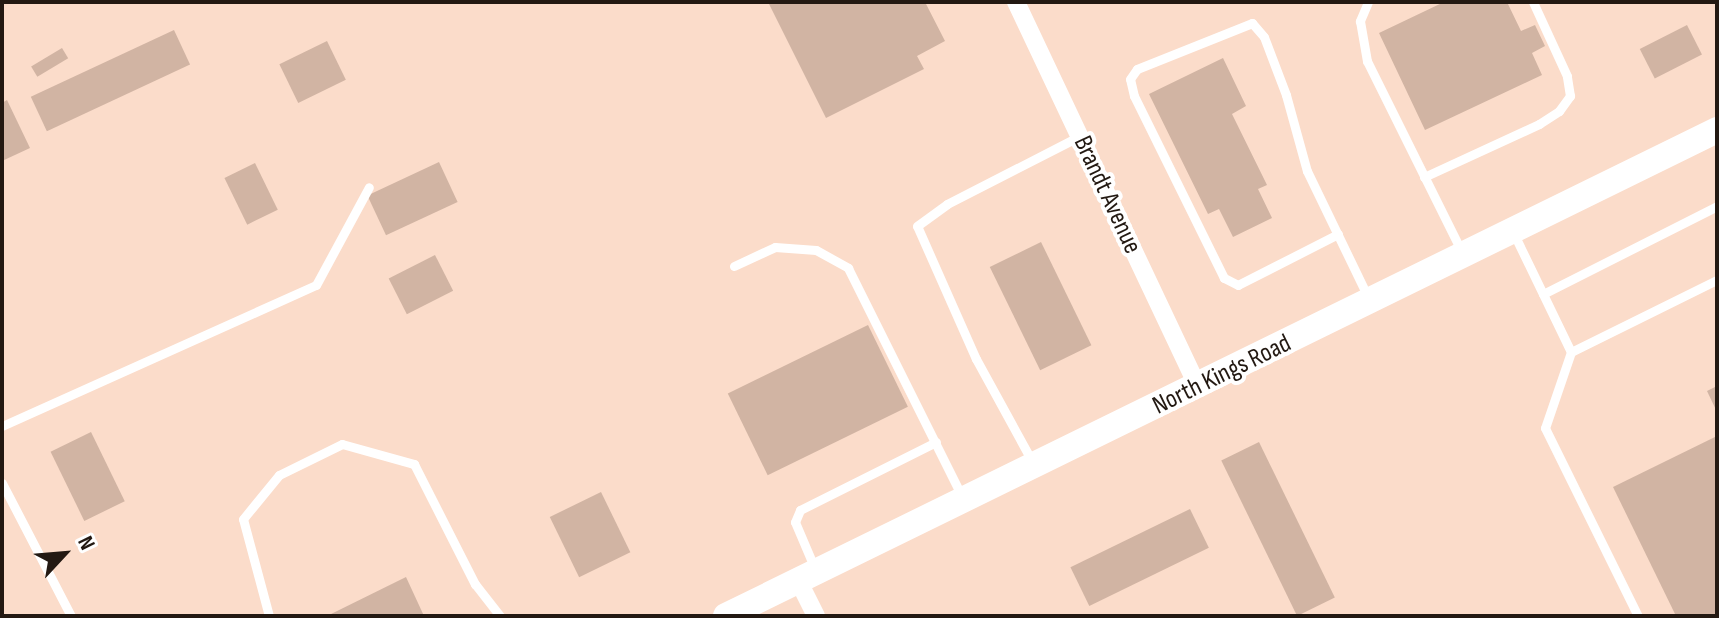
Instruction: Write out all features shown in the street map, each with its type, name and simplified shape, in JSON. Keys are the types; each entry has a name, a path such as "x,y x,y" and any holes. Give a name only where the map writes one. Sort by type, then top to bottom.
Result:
{"street":[{"name":"Brandt Avenue","path":"1016,2 1198,387"},
{"name":"North Kings Road","path":"726,616 1717,130"},
{"path":"807,576 816,616"}],"lane":[{"path":"1368,2 1360,21 1360,40 1463,255"},
{"path":"1424,177 1539,124 1559,111 1570,96 1567,76 1533,2"},
{"path":"1338,234 1238,285 1224,278 1134,96 1130,79 1137,69 1252,23 1264,37 1307,171 1338,234 1370,302"},
{"path":"1034,466 976,359 917,226 947,204 1080,136"},
{"path":"2,426 316,285 369,187"},
{"path":"1543,294 1717,206"},
{"path":"1512,231 1571,352 1545,428 1638,616"},
{"path":"734,266 775,247 816,250 848,268 963,500"},
{"path":"1571,352 1717,280"},
{"path":"807,576 795,522 800,510 936,442"},
{"path":"269,616 243,519 279,475 342,444 414,464 475,584 500,616"},
{"path":"2,483 71,616"}],"building":[{"path":"768,2 925,2 945,41 917,56 924,69 826,118"},
{"path":"1444,2 1507,2 1521,31 1535,25 1545,46 1532,53 1542,75 1425,130 1379,33"},
{"path":"1687,25 1702,54 1655,78 1640,49"},
{"path":"174,30 190,64 47,131 31,97"},
{"path":"327,41 346,80 298,103 279,64"},
{"path":"62,48 68,58 37,77 31,67"},
{"path":"1223,58 1246,106 1232,114 1267,185 1258,189 1272,218 1233,237 1219,209 1208,214 1149,94"},
{"path":"7,100 30,148 2,161 2,103"},
{"path":"439,162 458,202 386,235 367,195"},
{"path":"255,163 278,210 247,225 224,178"},
{"path":"1041,242 1091,345 1040,370 990,267"},
{"path":"435,255 453,291 407,314 389,279"},
{"path":"868,325 908,407 768,475 728,393"},
{"path":"1717,386 1717,412 1707,391"},
{"path":"91,432 125,501 84,521 51,452"},
{"path":"1717,436 1717,616 1676,616 1613,487"},
{"path":"1259,442 1335,597 1297,616 1221,460"},
{"path":"601,492 630,552 579,577 550,517"},
{"path":"1190,509 1209,548 1089,606 1070,567"},
{"path":"406,577 424,616 327,616"}]}
